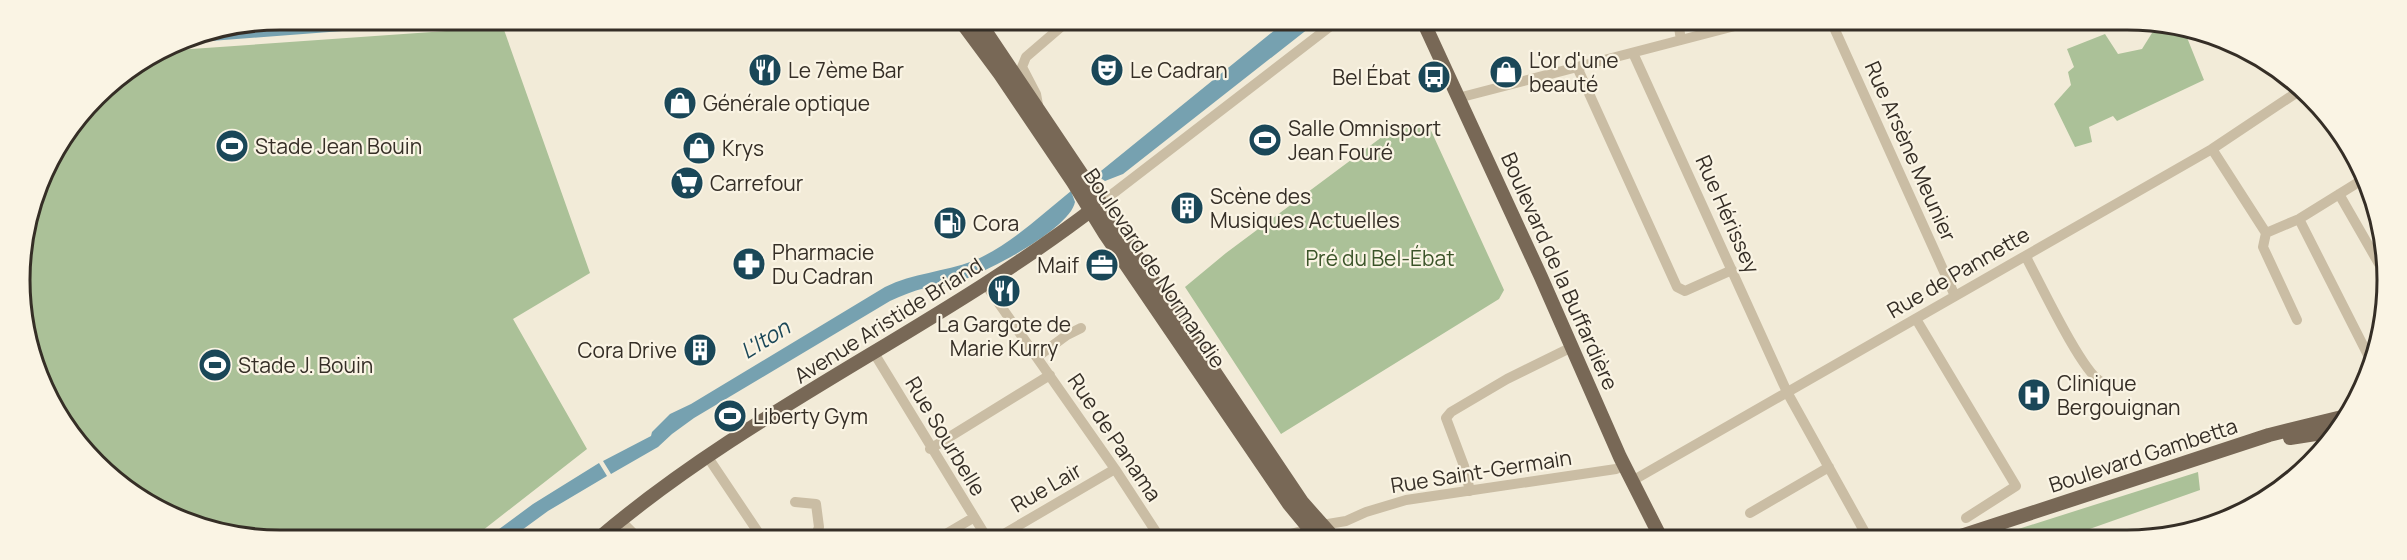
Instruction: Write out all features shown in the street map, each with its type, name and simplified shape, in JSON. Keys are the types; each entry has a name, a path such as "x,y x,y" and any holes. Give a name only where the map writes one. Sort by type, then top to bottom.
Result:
{"main road":[{"name":"Boulevard de Normandie","path":"967,30 1073,182 1096,207"},
{"name":"Boulevard de Normandie","path":"985,30 1096,207 1289,504 1316,530"},
{"name":"Boulevard de la Buffardière","path":"1427,30 1624,465 1656,530"},
{"name":"Avenue Aristide Briand","path":"609,530 707,456 986,285 1096,207"},
{"name":"Boulevard Gambetta","path":"1979,530 2269,435 2335,419"},
{"path":"2005,530 2129,491 2242,451 2291,438 2324,433"}],"street":[{"path":"1038,112 1039,104 1036,94 1022,67 1026,57 1057,30"},
{"name":"Avenue Aristide Briand","path":"1096,207 1324,30"},
{"path":"1679,30 1681,40"},
{"path":"1458,99 1719,30"},
{"name":"Rue Arsène Meunier","path":"1835,30 1955,296"},
{"name":"Rue Hérissey","path":"1633,52 1787,392 1864,530"},
{"path":"1577,67 1677,287 1685,291 1732,270"},
{"name":"Rue de Pannette","path":"1632,481 2212,149 2294,94"},
{"path":"2212,149 2266,233 2263,247 2297,320"},
{"path":"2266,233 2299,219 2357,183"},
{"path":"2339,194 2376,258"},
{"path":"2299,219 2366,352"},
{"path":"2026,256 2082,361 2094,378 2100,381"},
{"name":"Rue de Panama","path":"986,285 1115,469 1155,530"},
{"path":"1916,319 2016,486 1966,518"},
{"path":"1037,357 1066,335 1081,328"},
{"path":"1470,491 1464,466 1446,418 1451,412 1507,379 1572,347"},
{"name":"Rue Sourbelle","path":"874,353 930,449 981,530"},
{"path":"930,449 1050,375"},
{"path":"707,456 757,530"},
{"name":"Rue Saint-Germain","path":"1320,530 1366,512 1406,500 1616,469 1624,465"},
{"path":"1750,513 1829,467"},
{"name":"Rue Lair","path":"1011,530 1115,469"},
{"path":"795,502 816,504 818,530"},
{"path":"953,530 973,518"},
{"path":"621,521 630,530"}],"green space":[{"path":"460,30 504,30 590,273 513,319 587,449 483,530 280,530 231,525 200,517 155,497 103,457 63,405 43,360 32,313 30,280 35,231 43,200 56,169 72,141 92,115 115,92 141,72 183,50"},
{"path":"2161,32 2187,38 2204,80 2117,121 2113,116 2089,127 2092,142 2075,147 2054,104 2071,85 2068,72 2074,67 2067,49 2105,34 2118,54 2142,49 2152,33"},
{"name":"Pré du Bel-Ébat","path":"1410,124 1428,124 1504,290 1499,299 1281,434 1185,287 1226,253 1394,128"},
{"path":"2198,472 2200,490 2087,530 2015,530"}],"water":[{"path":"355,30 206,41 247,32"},
{"path":"1275,30 1307,30 1123,174 1105,181 1096,175"},
{"path":"1071,191 1075,202 1069,213 1057,226 1022,250 965,279 949,285 921,289 890,301 694,418 658,447 611,474 603,461 651,436 652,432 670,414 691,404 885,287 906,279 962,265 986,255 1024,229"},
{"path":"599,463 607,476 548,511 522,530 498,530 533,504"}],"place":[{"name":"Le 7ème Bar","path":"765,70"},
{"name":"Le Cadran","path":"1107,70"},
{"name":"L'or d'une beauté","path":"1506,72"},
{"name":"Bel Ébat","path":"1434,77"},
{"name":"Générale optique","path":"680,103"},
{"name":"Salle Omnisport Jean Fouré","path":"1265,140"},
{"name":"Stade Jean Bouin","path":"232,146"},
{"name":"Krys","path":"699,148"},
{"name":"Carrefour","path":"687,183"},
{"name":"Scène des Musiques Actuelles","path":"1187,208"},
{"name":"Cora","path":"950,223"},
{"name":"Pharmacie Du Cadran","path":"749,264"},
{"name":"Maif","path":"1102,265"},
{"name":"La Gargote de Marie Kurry","path":"1004,291"},
{"name":"Cora Drive","path":"700,350"},
{"name":"Stade J. Bouin","path":"215,365"},
{"name":"Clinique Bergouignan","path":"2034,395"},
{"name":"Liberty Gym","path":"730,416"}],"water label":[{"name":"L'Iton","path":"765,339"}]}
